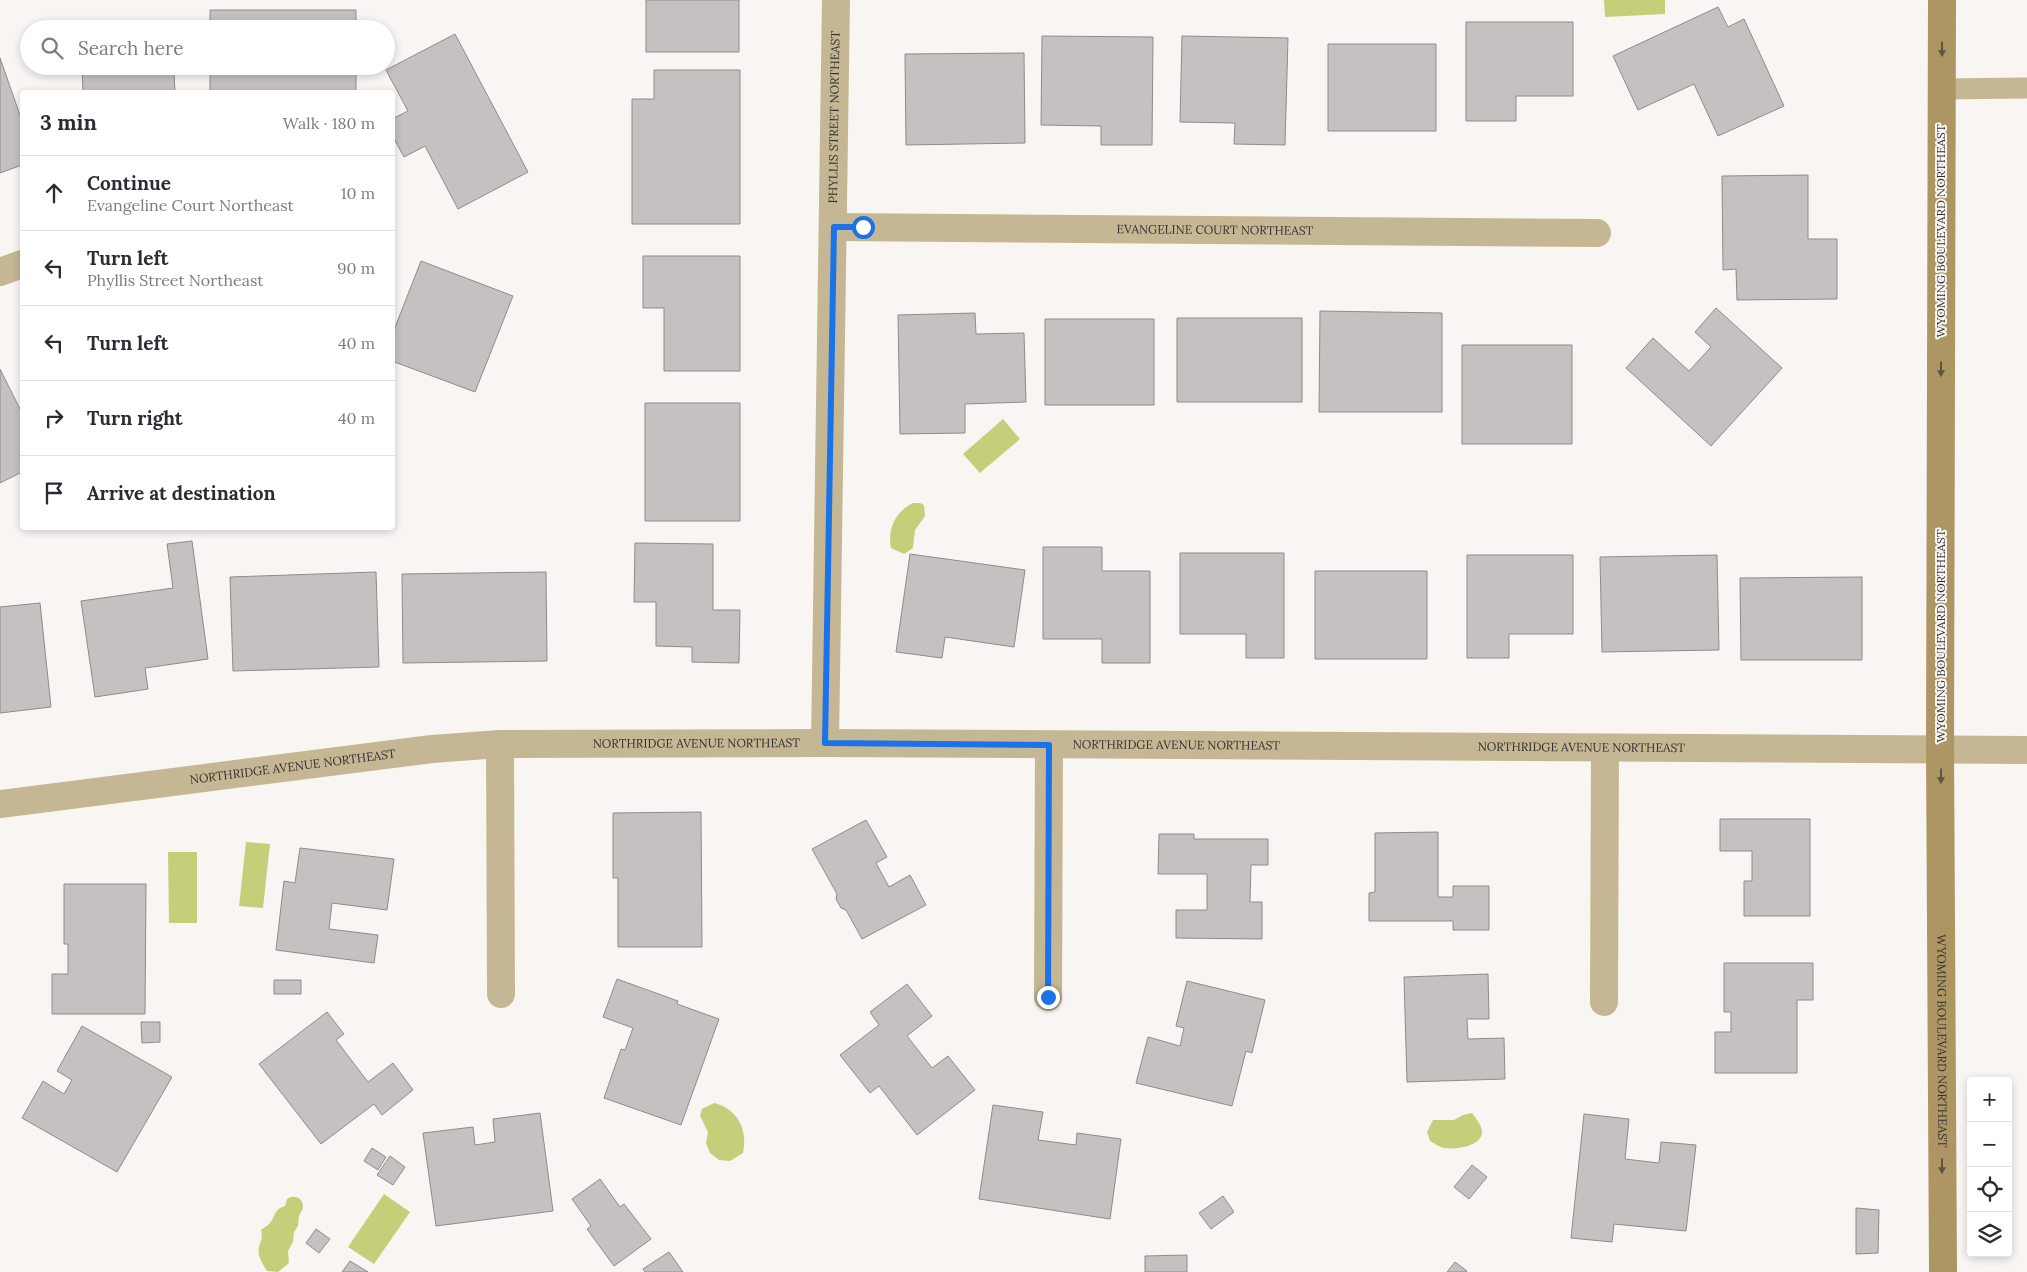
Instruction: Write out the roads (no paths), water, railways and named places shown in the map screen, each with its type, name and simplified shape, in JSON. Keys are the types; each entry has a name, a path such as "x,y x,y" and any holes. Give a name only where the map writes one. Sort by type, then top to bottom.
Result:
{"main road":[{"name":"WYOMING BOULEVARD NORTHEAST","path":"1942,0 1940,750 1943,1272"}],"street":[{"name":"PHYLLIS STREET NORTHEAST","path":"825,743 836,0"},
{"name":"EVANGELINE COURT NORTHEAST","path":"834,227 1597,233"},
{"path":"0,272 20,265"},
{"name":"NORTHRIDGE AVENUE NORTHEAST","path":"0,804 432,749 500,744 825,743 2027,750"},
{"path":"500,744 501,994"},
{"path":"1048,997 1049,745"},
{"path":"1604,1002 1605,748"}],"lane":[{"path":"1942,89 2027,88"}]}
